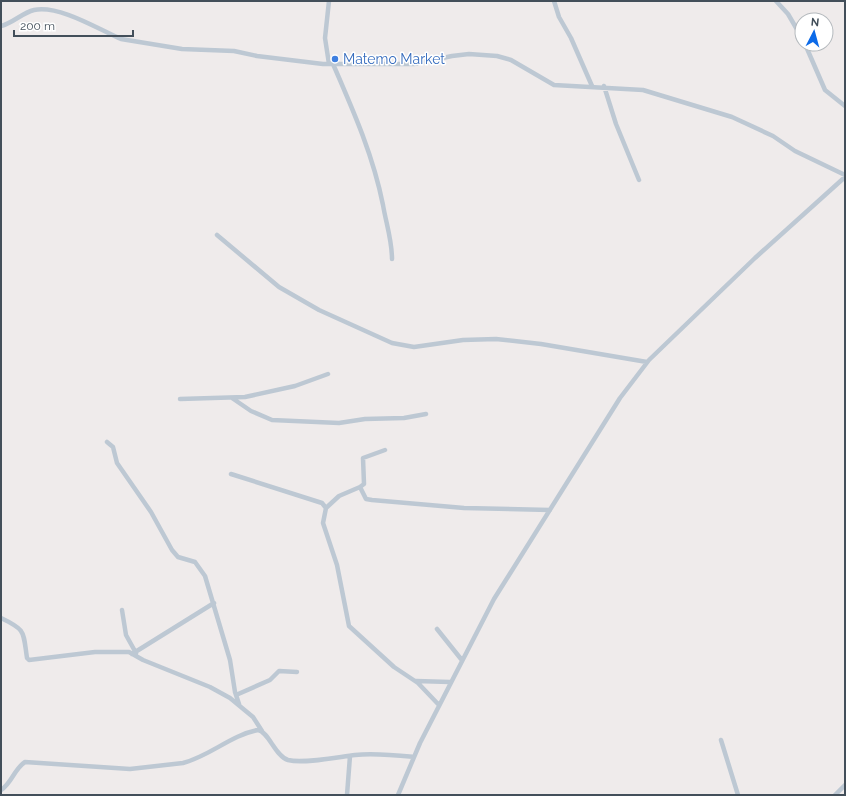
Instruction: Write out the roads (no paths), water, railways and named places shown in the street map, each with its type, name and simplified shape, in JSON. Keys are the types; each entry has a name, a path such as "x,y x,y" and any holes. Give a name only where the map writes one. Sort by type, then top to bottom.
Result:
{"street":[{"path":"329,1 325,34 331,64 365,139 373,163 389,227 392,259"},
{"path":"554,1 559,17 592,86"},
{"path":"776,1 788,14 794,24"},
{"path":"1,26 33,10 49,10 65,14 121,39 130,41 182,49 234,51 257,56 331,64 414,64 452,56 485,54 511,60 554,85 604,86 643,90 732,117 773,136 795,151 845,176 755,258 647,362 605,419 494,599 438,704 398,795"},
{"path":"808,52 825,90 845,106"},
{"path":"604,86 616,124 639,180"},
{"path":"217,235 279,287 318,310 392,343 414,346 463,340 496,339 541,344 647,362"},
{"path":"180,399 232,398 261,394 295,386 328,374"},
{"path":"232,398 251,411 272,420 339,423 365,419 404,418 426,414"},
{"path":"107,442 113,447 117,463 151,512 172,550 178,557 191,560 205,576 214,603 215,614 230,660 239,704"},
{"path":"385,450 363,458 364,484 340,496 330,504 326,508 323,523 336,565 349,626 394,667 416,681 438,704"},
{"path":"231,474 322,503 330,504"},
{"path":"360,487 365,498 368,499 464,508 550,510"},
{"path":"322,503 326,508"},
{"path":"135,654 214,603"},
{"path":"122,610 126,635 135,654"},
{"path":"1,618 15,624 21,629 27,658 30,660 95,652 135,654 210,687 239,704 253,717 282,757 288,760 301,761 381,754 414,757"},
{"path":"437,629 461,660"},
{"path":"236,695 270,680 279,671 297,672"},
{"path":"416,681 450,682"},
{"path":"1,790 9,784 20,766 25,762 130,769 183,763 202,756 233,739 257,730 262,731"},
{"path":"721,740 738,795"},
{"path":"347,795 350,756"},
{"path":"836,795 845,785"}],"place":[{"name":"Matemo Market","path":"335,59"}]}
